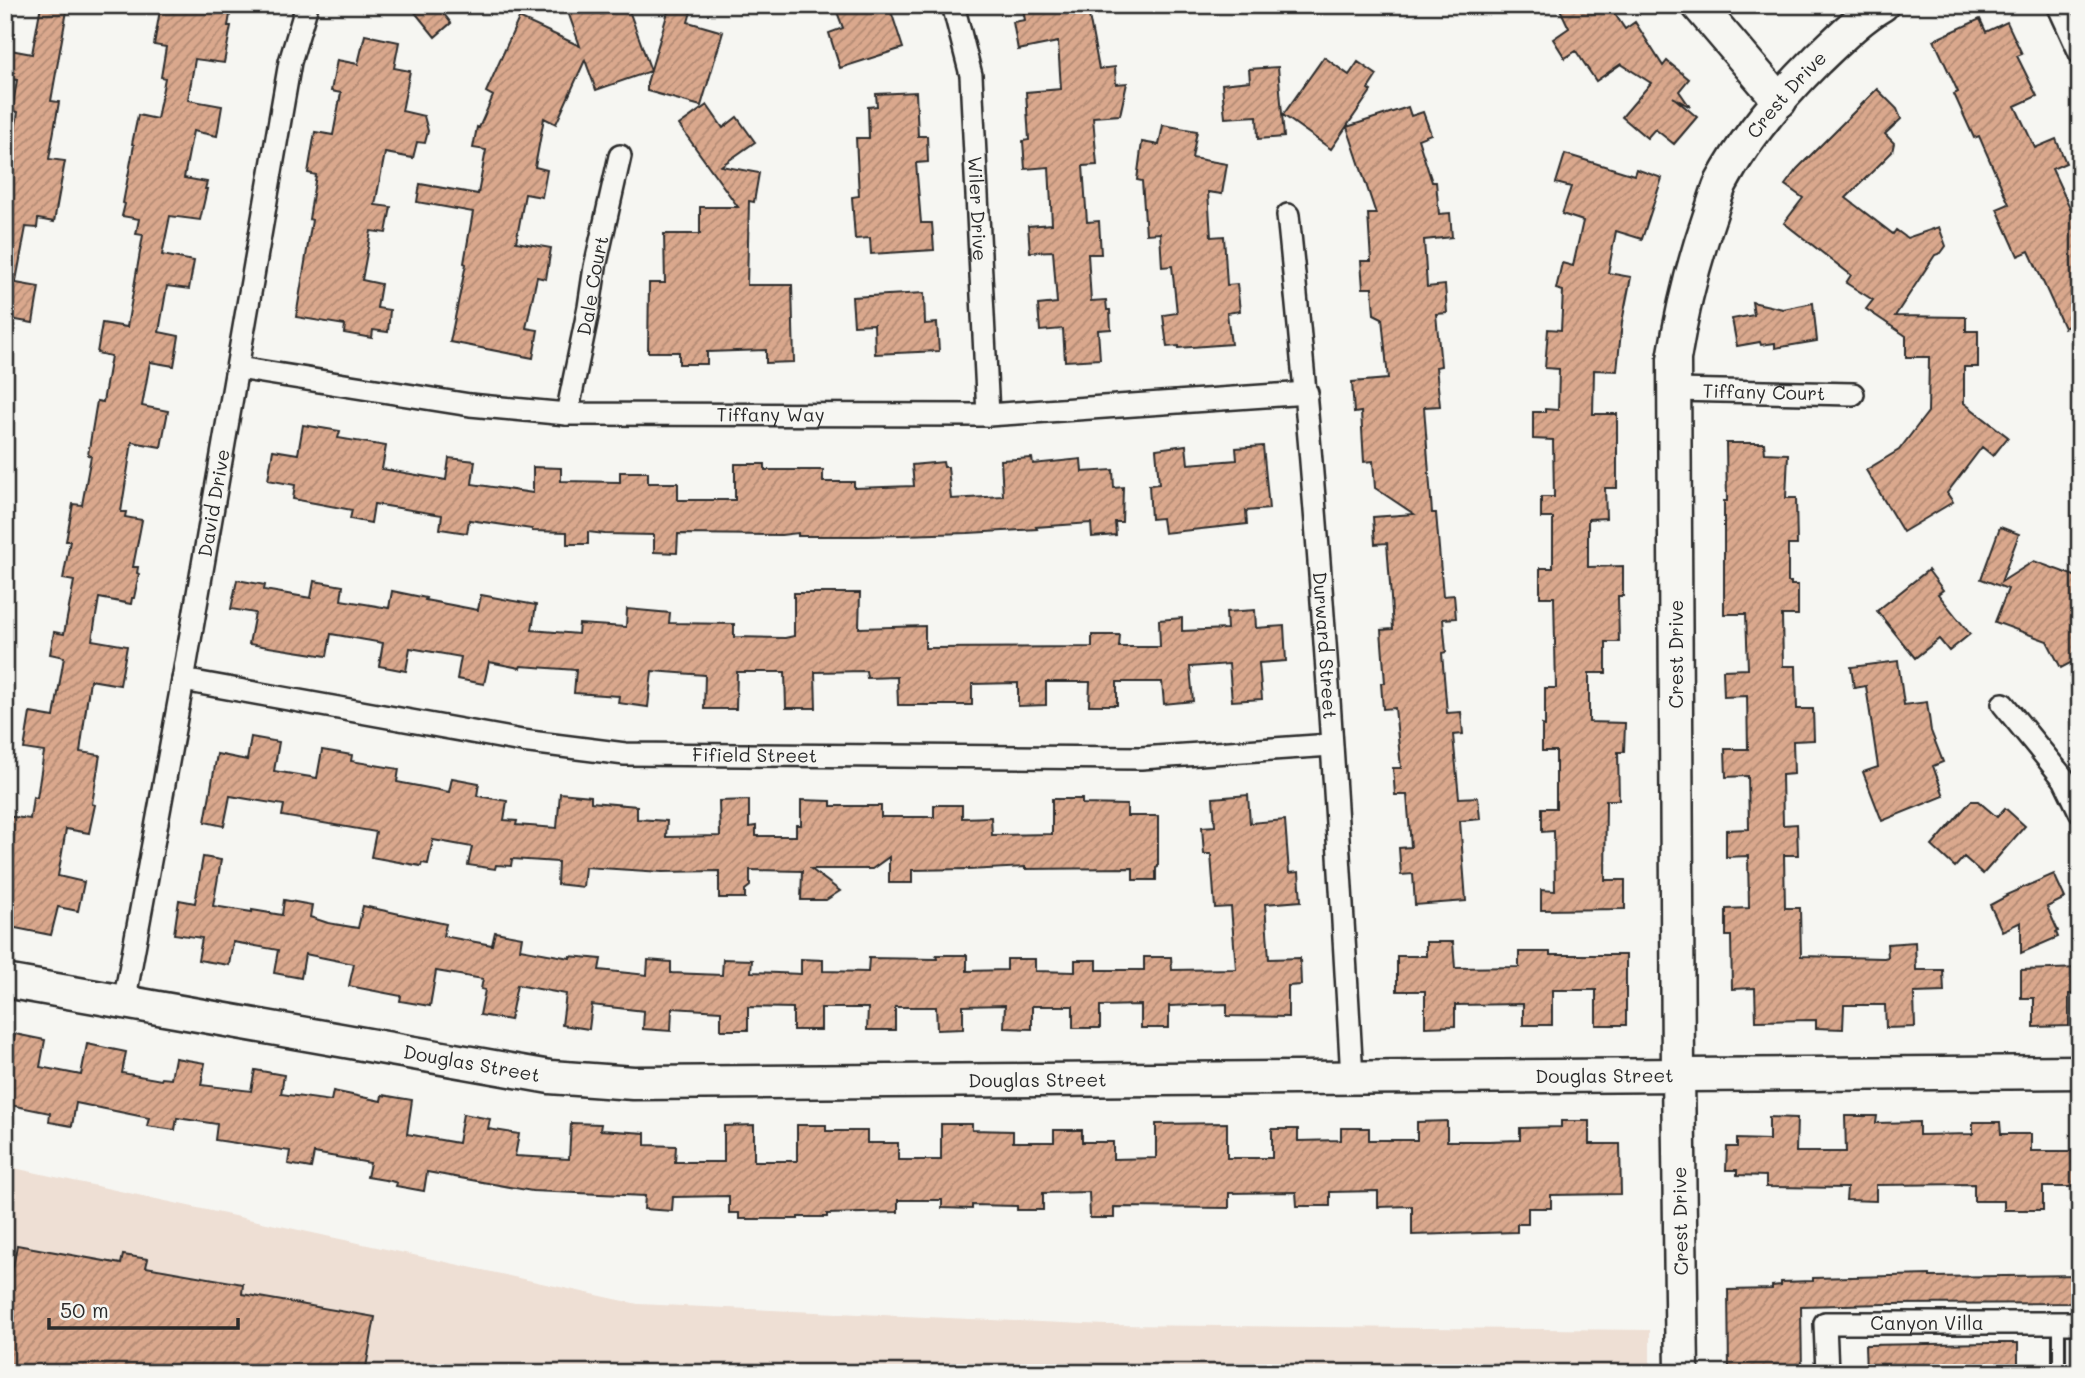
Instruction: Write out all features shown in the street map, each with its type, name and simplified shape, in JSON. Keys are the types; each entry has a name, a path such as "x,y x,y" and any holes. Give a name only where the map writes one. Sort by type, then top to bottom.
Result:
{"street":[{"name":"David Drive","path":"124,1003 290,62 307,5"},
{"name":"Wiler Drive","path":"953,5 971,75 988,415"},
{"path":"1698,5 1780,101"},
{"name":"Crest Drive","path":"1682,1373 1674,359 1695,257 1721,184 1780,101 1839,39 1882,5"},
{"path":"2058,5 2080,53"},
{"name":"Dale Court","path":"567,414 595,267 620,156"},
{"name":"Durward Street","path":"1288,215 1307,393 1352,1078"},
{"name":"Tiffany Way","path":"238,368 470,405 567,414 988,415 1307,393"},
{"name":"Tiffany Court","path":"1675,390 1853,394"},
{"name":"Fifield Street","path":"183,680 522,741 625,754 1141,758 1331,745"},
{"path":"2003,705 2064,779 2080,812"},
{"name":"Douglas Street","path":"5,981 550,1077 633,1083 2080,1072"},
{"name":"Canyon Villa","path":"1827,1373 1825,1323 2069,1323"}],"lane":[{"path":"2059,1373 2069,1323"}],"shaded area":[{"path":"5,1166 638,1304 1106,1325 1650,1330 1650,1373 5,1373"}],"building":[{"path":"41,5 68,5 51,101 59,102 49,159 65,161 54,222 38,219 37,228 26,227 16,281 5,281 5,154 11,155 18,112 12,111 17,80 5,79 5,49 32,54"},
{"path":"174,5 207,5 231,9 228,26 231,26 224,63 195,59 188,100 222,106 217,136 193,131 184,178 207,182 200,220 170,216 162,255 194,261 189,289 167,286 159,332 179,336 174,366 150,362 142,406 168,411 161,447 132,442 121,512 126,512 125,517 142,520 133,567 138,567 139,574 131,604 99,598 92,640 127,646 120,685 90,680 80,752 100,755 92,804 95,805 89,833 66,829 58,876 84,882 78,911 58,907 51,935 5,926 5,816 30,819 33,797 37,798 44,752 24,749 30,713 54,717 64,657 50,654 54,632 64,634 74,581 63,579 70,541 66,541 73,504 82,505 97,401 103,402 111,356 97,353 102,323 127,327 143,235 136,234 139,219 122,216 134,145 132,144 138,115 157,119 165,78 161,77 166,47 154,45 160,10 173,12"},
{"path":"409,5 437,5 451,23 435,37"},
{"path":"578,5 598,5 601,14 627,5 651,71 596,90 585,60 556,124 544,118 535,167 547,170 542,197 525,194 516,242 551,248 546,279 537,277 526,328 538,330 533,358 450,342 466,264 464,263 473,212 417,202 420,184 478,194 486,150 473,148 477,127 479,128 493,96 486,92 519,18 580,46 567,9"},
{"path":"670,5 693,5 688,22 723,32 701,106 647,91"},
{"path":"847,5 889,5 903,48 840,68 829,33 843,28 836,9"},
{"path":"1022,5 1087,5 1099,69 1115,67 1116,84 1127,83 1120,115 1093,117 1097,165 1083,166 1087,222 1099,221 1101,254 1088,254 1091,301 1106,300 1107,310 1110,310 1111,329 1098,330 1100,359 1065,361 1063,329 1040,331 1038,305 1057,303 1053,251 1030,252 1028,226 1052,224 1049,167 1025,169 1023,141 1029,140 1026,92 1061,89 1058,42 1018,50 1013,22 1025,20"},
{"path":"1558,5 1609,5 1625,29 1635,22 1663,66 1667,61 1689,79 1679,91 1690,107 1673,97 1697,117 1674,144 1655,129 1647,138 1622,117 1651,83 1621,64 1596,81 1576,51 1565,58 1553,39 1569,28"},
{"path":"1980,19 1986,32 2007,22 2022,54 2017,56 2037,96 2015,106 2035,148 2056,139 2066,163 2052,169 2080,229 2080,321 2064,328 2029,251 2018,256 1997,209 2009,204 1979,136 1974,138 1954,94 1958,92 1934,40"},
{"path":"365,35 399,42 394,68 410,71 402,111 424,116 428,131 425,143 417,142 413,158 385,153 375,205 391,207 386,233 371,231 362,280 381,284 377,308 390,310 388,332 373,330 372,338 344,333 345,325 296,317 312,220 309,219 316,175 308,173 315,132 333,135 341,93 331,91 337,60 358,64"},
{"path":"1324,57 1349,75 1358,62 1377,75 1368,89 1371,91 1331,149 1283,115"},
{"path":"1278,67 1284,137 1258,139 1257,116 1225,118 1222,84 1250,81 1249,69"},
{"path":"1877,89 1897,109 1901,119 1885,134 1894,143 1892,152 1846,198 1893,234 1896,230 1907,238 1939,227 1946,246 1941,253 1935,255 1895,316 1966,317 1966,331 1978,331 1978,367 1964,367 1964,403 2008,437 1993,456 1982,447 1947,493 1953,502 1903,532 1866,470 1899,450 1928,412 1929,357 1906,357 1906,336 1866,309 1873,300 1846,283 1851,275 1784,223 1803,198 1785,185 1797,169"},
{"path":"916,92 918,136 927,136 928,162 916,163 921,223 932,223 934,250 871,254 870,238 855,239 852,197 859,196 856,138 869,138 868,107 877,106 876,94"},
{"path":"707,105 723,128 737,117 755,142 721,166 759,173 754,202 749,201 747,285 792,285 794,362 766,363 766,350 707,352 707,364 679,364 679,352 648,352 649,283 665,283 664,234 700,234 700,207 738,207 679,125"},
{"path":"1408,107 1411,116 1423,112 1431,134 1418,139 1432,182 1436,182 1439,214 1450,213 1452,237 1424,240 1427,287 1445,285 1447,313 1436,314 1441,366 1436,367 1440,406 1424,407 1432,513 1436,513 1443,596 1454,595 1456,618 1443,619 1446,652 1442,653 1447,713 1461,712 1463,734 1453,735 1459,798 1478,797 1480,819 1460,821 1466,901 1415,905 1413,874 1401,875 1399,848 1411,847 1407,795 1395,795 1393,768 1401,768 1395,708 1383,709 1381,683 1385,683 1381,630 1393,629 1387,543 1375,544 1373,517 1414,514 1375,488 1373,461 1364,462 1361,412 1354,413 1352,382 1388,379 1382,318 1374,314 1372,288 1363,288 1361,261 1371,261 1368,214 1376,214 1347,127"},
{"path":"1163,125 1197,131 1192,158 1227,164 1222,194 1208,192 1211,237 1224,236 1227,285 1237,284 1240,311 1227,313 1231,344 1167,347 1163,315 1177,313 1172,266 1162,267 1160,233 1146,234 1142,181 1137,180 1142,142 1159,145"},
{"path":"1565,154 1634,175 1636,169 1662,178 1642,239 1616,231 1608,273 1631,277 1622,322 1617,371 1594,370 1593,414 1617,414 1617,488 1605,488 1606,518 1588,519 1588,567 1623,566 1623,596 1618,596 1619,642 1606,642 1606,673 1589,673 1589,722 1625,723 1624,752 1618,752 1619,800 1606,800 1605,880 1625,880 1625,909 1541,910 1541,890 1555,891 1554,831 1542,832 1542,808 1556,808 1556,751 1542,751 1545,688 1556,688 1554,597 1540,597 1540,568 1553,568 1553,518 1541,518 1541,497 1554,497 1553,440 1533,439 1533,412 1558,410 1559,369 1545,368 1548,329 1561,330 1563,291 1556,289 1562,263 1573,266 1583,221 1562,214 1571,187 1556,183"},
{"path":"5,281 39,287 33,323 5,318"},
{"path":"924,293 925,324 937,323 939,351 875,354 874,324 854,325 852,297"},
{"path":"1752,302 1783,309 1813,303 1817,341 1775,348 1775,343 1761,345 1760,342 1737,346 1732,319 1754,315"},
{"path":"303,425 340,431 338,438 386,446 382,469 446,480 449,458 475,461 472,484 533,493 533,467 561,468 561,481 620,482 620,472 648,472 648,483 678,483 678,500 735,500 735,464 765,464 765,470 823,470 823,482 854,482 854,488 914,486 912,465 943,462 944,467 948,467 951,499 1003,496 1001,460 1032,458 1033,464 1081,459 1082,472 1113,470 1114,488 1123,487 1122,522 1115,522 1116,535 1092,537 1091,523 1036,527 1037,529 869,536 798,536 798,533 678,534 677,553 654,552 654,535 588,532 588,544 567,544 567,532 532,531 469,520 467,533 440,529 442,515 374,504 371,523 350,519 352,510 293,499 295,485 268,480 273,450 298,454"},
{"path":"1726,443 1764,443 1765,453 1788,454 1786,498 1796,498 1797,545 1788,545 1788,582 1798,585 1798,615 1782,615 1783,666 1796,666 1797,709 1813,709 1814,740 1793,741 1794,774 1782,775 1783,825 1797,824 1798,855 1784,855 1785,908 1800,908 1801,956 1884,958 1888,957 1887,944 1915,942 1916,970 1943,970 1944,992 1914,993 1915,1027 1886,1028 1885,1005 1844,1005 1843,1029 1816,1028 1816,1020 1756,1021 1755,988 1732,989 1731,936 1726,936 1726,909 1749,908 1748,856 1726,857 1726,830 1749,829 1748,776 1726,777 1725,749 1748,749 1747,696 1724,697 1723,670 1748,669 1746,614 1724,614"},
{"path":"1186,445 1188,464 1237,460 1236,448 1263,446 1269,509 1246,511 1247,524 1164,533 1162,518 1151,519 1149,485 1159,484 1156,449"},
{"path":"2000,527 2019,534 2001,582 2034,561 2080,578 2080,658 2061,668 2047,641 1995,622 2008,589 1981,579"},
{"path":"1928,570 1943,590 1938,594 1970,634 1949,651 1939,639 1915,658 1877,611"},
{"path":"237,580 265,585 264,590 311,598 314,581 343,586 341,600 389,608 392,591 478,610 481,595 536,605 532,630 578,634 579,624 626,627 627,609 670,613 669,623 734,624 734,637 785,638 794,636 794,593 860,593 859,628 925,626 925,648 1092,647 1092,635 1120,635 1119,647 1160,647 1159,620 1182,618 1182,631 1227,629 1226,612 1255,610 1256,628 1284,626 1286,661 1259,663 1262,699 1232,701 1229,664 1190,667 1193,701 1164,704 1162,682 1117,682 1117,705 1089,705 1090,682 1046,682 1046,705 1018,706 1018,683 972,684 972,705 898,705 897,677 867,678 866,671 815,672 816,708 786,708 785,672 737,672 736,709 704,709 705,675 652,671 648,707 618,703 619,696 574,693 576,670 520,668 489,662 484,684 457,679 461,657 410,648 406,671 379,666 383,643 331,634 327,656 249,644 255,613 231,609"},
{"path":"1898,661 1904,705 1927,702 1931,731 1943,762 1933,766 1944,796 1882,821 1863,772 1878,767 1866,686 1854,688 1851,667"},
{"path":"251,737 279,742 274,771 317,778 322,750 352,755 351,761 399,769 397,782 449,792 452,778 479,783 477,796 507,801 504,820 517,821 516,825 557,828 560,793 591,796 591,802 637,806 637,819 667,821 666,837 720,836 719,801 749,800 749,827 756,826 756,836 796,836 796,825 801,825 801,800 831,801 831,806 881,806 881,817 934,817 934,805 962,805 962,818 991,817 992,835 1052,834 1052,799 1082,799 1082,804 1127,805 1127,816 1158,816 1158,867 1156,880 1133,880 1133,868 1025,867 912,870 912,883 889,883 889,857 872,869 811,869 840,891 826,900 801,900 802,871 750,870 750,886 745,890 745,898 719,898 719,871 662,872 585,867 583,887 557,884 558,862 512,859 511,866 496,865 495,869 468,865 472,847 433,840 428,864 422,863 421,866 371,857 376,832 282,816 284,805 230,796 224,826 205,822 217,754 247,760"},
{"path":"1248,795 1250,823 1285,820 1289,873 1299,872 1301,901 1265,904 1269,959 1300,958 1301,985 1288,986 1288,1017 1227,1016 1227,1004 1169,1006 1169,1028 1141,1028 1141,1005 1100,1006 1100,1028 1073,1028 1073,1006 1032,1006 1032,1029 1004,1028 1005,1005 963,1006 963,1029 937,1030 936,1007 895,1007 895,1030 867,1030 868,1008 821,1008 821,1030 793,1030 793,1008 748,1007 748,1030 721,1030 721,1011 672,1008 671,1031 643,1029 644,1011 592,1005 589,1029 562,1025 566,994 517,985 510,1020 480,1015 485,990 481,989 483,979 436,971 430,1006 400,1001 401,996 349,986 354,964 305,954 301,978 274,973 278,950 233,942 229,965 198,960 202,938 174,934 179,900 195,903 203,857 221,860 213,906 282,915 284,900 312,905 310,917 358,928 363,906 446,924 443,936 492,945 495,932 522,937 520,949 570,958 601,959 599,970 647,975 648,960 671,962 671,973 722,975 723,959 752,960 751,972 801,974 801,959 823,960 823,971 868,972 869,958 937,959 936,955 967,955 967,971 1007,970 1007,959 1035,959 1035,971 1075,972 1075,960 1097,960 1097,970 1144,970 1144,957 1171,957 1172,970 1236,969 1231,907 1215,908 1211,854 1204,854 1202,827 1215,826 1213,798"},
{"path":"1971,801 1978,801 1997,817 2005,808 2025,826 1983,874 1964,857 1955,867 1932,846"},
{"path":"2054,874 2065,898 2047,907 2058,937 2021,953 2021,922 2002,931 1990,905"},
{"path":"1426,942 1453,942 1455,968 1519,967 1519,952 1550,952 1550,955 1626,955 1626,1025 1596,1025 1596,990 1552,990 1552,1025 1523,1025 1523,1004 1455,1005 1455,1026 1425,1027 1425,991 1397,991 1397,956 1426,956"},
{"path":"2080,968 2080,994 2069,994 2069,1026 2034,1027 2034,998 2021,998 2021,970"},
{"path":"15,1034 45,1040 40,1067 81,1075 87,1044 126,1052 122,1073 161,1080 171,1079 175,1058 205,1063 201,1085 251,1091 255,1070 284,1075 281,1094 331,1101 333,1091 381,1101 382,1095 412,1100 407,1134 458,1143 463,1114 490,1119 488,1129 519,1134 515,1156 569,1159 571,1123 601,1124 600,1130 645,1133 645,1145 676,1146 675,1162 724,1162 724,1126 754,1125 754,1161 797,1161 797,1125 826,1125 826,1131 867,1131 867,1143 898,1143 898,1160 941,1160 941,1124 972,1124 972,1130 1013,1131 1013,1142 1054,1142 1054,1130 1082,1130 1082,1142 1113,1142 1113,1159 1156,1158 1156,1124 1227,1123 1227,1158 1272,1158 1272,1129 1298,1129 1298,1141 1341,1140 1341,1128 1369,1128 1369,1140 1417,1140 1417,1122 1447,1121 1447,1141 1489,1141 1520,1140 1520,1128 1561,1127 1561,1121 1589,1121 1589,1144 1620,1144 1621,1194 1551,1195 1551,1208 1528,1208 1528,1224 1517,1224 1517,1232 1412,1235 1412,1206 1378,1207 1378,1191 1330,1192 1330,1206 1297,1206 1296,1192 1229,1193 1229,1208 1114,1207 1114,1218 1090,1218 1089,1192 1043,1193 1043,1210 1017,1210 1017,1206 972,1205 972,1209 942,1208 942,1200 898,1200 898,1212 827,1214 827,1217 798,1219 739,1219 739,1213 729,1213 729,1196 673,1197 672,1211 644,1209 645,1196 532,1191 427,1172 424,1191 367,1177 370,1163 314,1153 311,1168 288,1164 290,1151 215,1140 217,1124 177,1118 175,1130 147,1126 149,1118 76,1103 72,1126 49,1122 50,1113 5,1104 5,1054 11,1055"},
{"path":"1845,1116 1877,1116 1876,1123 1919,1122 1919,1135 1973,1134 1973,1122 2000,1122 2001,1134 2031,1134 2031,1151 2080,1151 2080,1187 2043,1187 2043,1210 2004,1210 2004,1201 1974,1201 1974,1184 1876,1185 1876,1201 1846,1200 1847,1188 1766,1187 1766,1176 1737,1175 1737,1170 1726,1170 1727,1147 1737,1147 1737,1139 1769,1140 1769,1117 1797,1118 1796,1152 1846,1152"},
{"path":"17,1245 121,1264 123,1255 148,1259 146,1267 243,1284 242,1294 375,1317 365,1373 5,1373 5,1311"},
{"path":"2080,1275 2080,1303 1801,1306 1802,1373 1773,1373 1773,1370 1729,1371 1728,1290 1772,1289 1772,1286 1781,1285 1781,1282 1813,1281 1813,1278"},
{"path":"2018,1343 2018,1373 1866,1373 1865,1345"}]}
